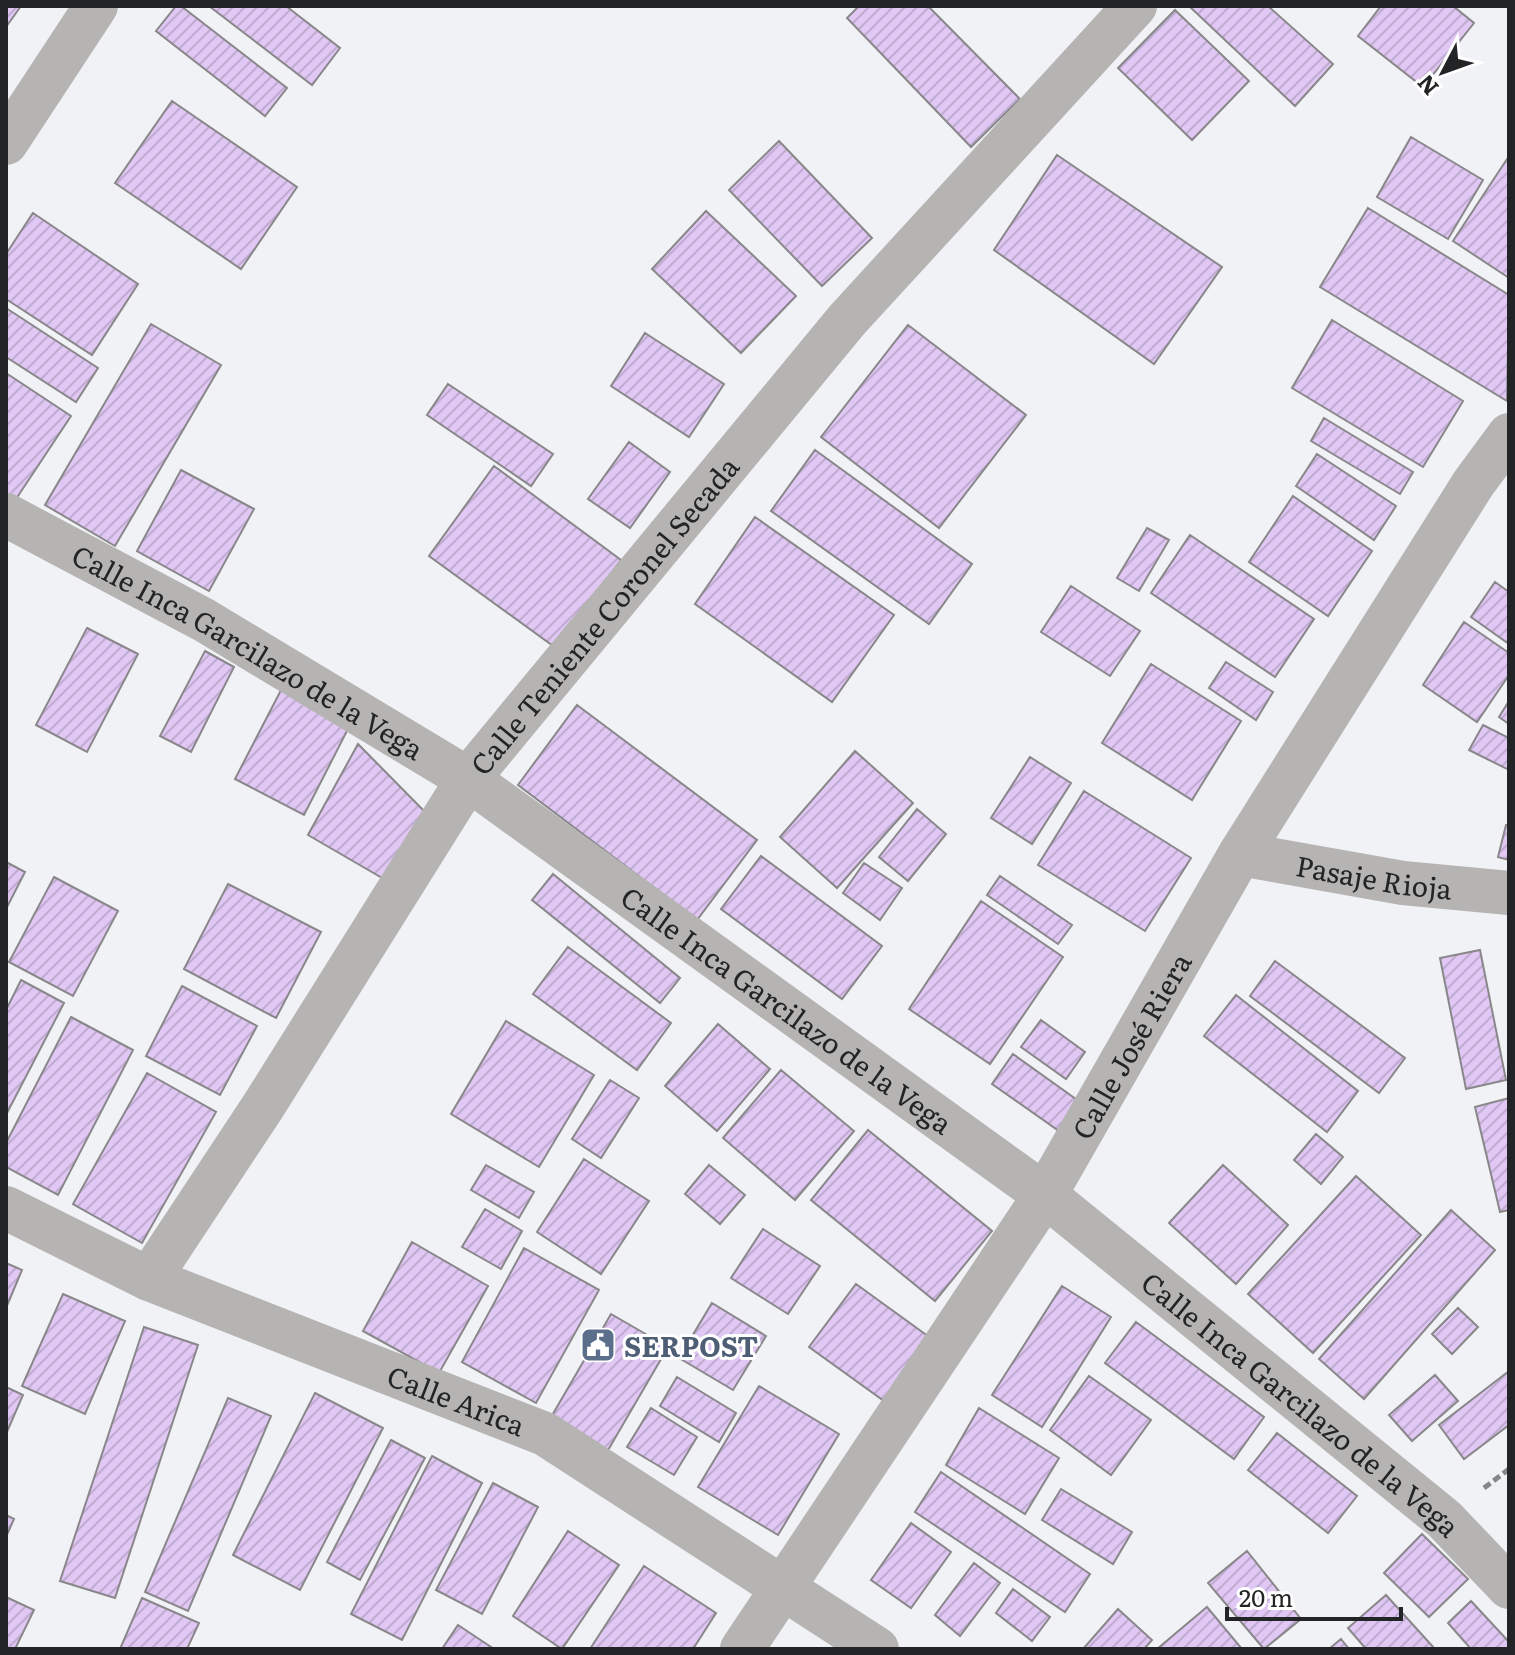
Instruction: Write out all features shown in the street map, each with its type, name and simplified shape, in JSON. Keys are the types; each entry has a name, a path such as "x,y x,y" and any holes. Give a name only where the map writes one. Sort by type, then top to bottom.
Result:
{"street":[{"path":"6,143 96,6"},
{"name":"Calle Teniente Coronel Secada","path":"149,1279 264,1105 468,779 847,320 1135,6"},
{"name":"Calle José Riera","path":"742,1649 1045,1195 1240,854 1473,484 1509,435"},
{"name":"Calle Inca Garcilazo de la Vega","path":"6,515 204,620 468,779 1045,1195 1444,1519 1509,1587"},
{"name":"Pasaje Rioja","path":"1240,854 1403,883 1509,893"},
{"name":"Calle Arica","path":"6,1208 149,1279 545,1434 877,1649"}],"building":[{"path":"6,6 21,6 6,27"},
{"path":"176,6 181,6 287,88 265,116 156,31"},
{"path":"209,6 286,6 340,48 312,85"},
{"path":"859,6 928,6 1020,99 971,147 847,18"},
{"path":"1189,6 1268,6 1333,64 1295,106"},
{"path":"1381,6 1453,6 1474,23 1423,87 1358,36"},
{"path":"1175,10 1249,81 1192,140 1118,68"},
{"path":"172,101 297,187 241,269 115,183"},
{"path":"1411,137 1483,180 1448,239 1377,197"},
{"path":"779,141 872,238 822,286 729,190"},
{"path":"1057,155 1222,267 1154,364 994,250"},
{"path":"1509,156 1509,278 1453,241"},
{"path":"1368,208 1509,295 1507,401 1320,287"},
{"path":"706,211 796,296 741,353 652,269"},
{"path":"33,213 138,284 92,355 6,299 6,254"},
{"path":"6,308 98,368 76,402 6,357"},
{"path":"1332,320 1463,401 1423,467 1292,388"},
{"path":"151,324 221,365 115,546 45,505"},
{"path":"908,325 1026,415 939,528 821,437"},
{"path":"645,333 724,384 689,437 611,386"},
{"path":"6,373 71,416 16,499 6,493"},
{"path":"448,384 553,454 531,486 427,415"},
{"path":"1324,418 1413,472 1400,494 1311,441"},
{"path":"629,442 670,472 630,528 588,499"},
{"path":"815,450 972,564 929,624 771,511"},
{"path":"1317,454 1396,506 1374,540 1296,486"},
{"path":"494,466 621,560 556,648 429,556"},
{"path":"181,470 254,509 209,591 137,551"},
{"path":"1293,496 1372,551 1328,616 1249,562"},
{"path":"755,517 894,615 832,702 695,604"},
{"path":"1147,528 1169,540 1139,591 1117,578"},
{"path":"1190,535 1314,619 1275,677 1151,593"},
{"path":"1495,582 1509,592 1509,644 1471,617"},
{"path":"1071,586 1140,631 1110,676 1041,632"},
{"path":"1464,622 1509,653 1509,675 1477,722 1423,685"},
{"path":"87,628 138,654 87,752 36,725"},
{"path":"205,651 234,667 191,752 160,736"},
{"path":"1226,662 1273,692 1256,720 1209,688"},
{"path":"1151,664 1241,721 1192,800 1102,743"},
{"path":"281,690 349,727 304,815 235,779"},
{"path":"1509,701 1509,724 1499,717"},
{"path":"577,705 757,840 697,920 518,785"},
{"path":"1483,725 1509,738 1509,770 1469,750"},
{"path":"358,744 428,815 389,882 308,835"},
{"path":"855,751 913,803 837,888 780,837"},
{"path":"1030,757 1071,783 1032,844 991,818"},
{"path":"1084,791 1191,858 1145,931 1038,865"},
{"path":"917,809 946,834 908,881 879,857"},
{"path":"1506,825 1509,826 1509,860 1498,857"},
{"path":"761,856 882,946 842,999 721,909"},
{"path":"6,862 25,872 6,909"},
{"path":"864,863 902,888 880,920 843,893"},
{"path":"553,874 680,978 660,1003 532,900"},
{"path":"1000,876 1072,925 1058,944 987,895"},
{"path":"54,877 118,911 73,996 9,962"},
{"path":"228,884 321,932 276,1018 184,969"},
{"path":"981,901 1063,957 990,1064 909,1009"},
{"path":"568,947 671,1023 637,1070 533,994"},
{"path":"1480,950 1506,1080 1466,1089 1440,958"},
{"path":"1275,961 1405,1058 1379,1093 1250,996"},
{"path":"21,980 64,1003 6,1115 6,1010"},
{"path":"182,986 257,1026 220,1095 146,1056"},
{"path":"1236,995 1358,1091 1327,1132 1204,1036"},
{"path":"71,1017 133,1050 58,1195 6,1167 6,1143"},
{"path":"1041,1020 1085,1052 1066,1079 1021,1047"},
{"path":"506,1021 594,1075 539,1167 451,1114"},
{"path":"718,1024 770,1069 717,1131 665,1086"},
{"path":"1013,1054 1080,1102 1059,1131 992,1084"},
{"path":"781,1070 854,1131 795,1200 723,1138"},
{"path":"147,1073 216,1112 142,1243 73,1204"},
{"path":"610,1080 639,1098 601,1158 572,1139"},
{"path":"1509,1098 1509,1210 1500,1212 1475,1107"},
{"path":"868,1130 992,1231 935,1301 811,1200"},
{"path":"1316,1134 1343,1157 1321,1184 1294,1160"},
{"path":"584,1159 649,1201 601,1274 537,1232"},
{"path":"486,1165 534,1192 519,1218 471,1190"},
{"path":"709,1165 745,1195 720,1224 685,1194"},
{"path":"1223,1165 1288,1225 1236,1284 1169,1223"},
{"path":"1356,1176 1421,1235 1313,1353 1248,1294"},
{"path":"485,1209 522,1231 501,1269 462,1247"},
{"path":"1451,1210 1495,1250 1364,1399 1319,1359"},
{"path":"763,1229 820,1266 788,1314 731,1278"},
{"path":"412,1242 488,1286 439,1373 363,1331"},
{"path":"524,1248 599,1290 536,1403 462,1362"},
{"path":"6,1263 22,1270 6,1308"},
{"path":"856,1284 936,1342 891,1406 809,1347"},
{"path":"1062,1286 1111,1317 1042,1427 992,1395"},
{"path":"63,1294 125,1321 85,1414 22,1386"},
{"path":"712,1303 766,1336 733,1390 679,1358"},
{"path":"1458,1308 1478,1327 1452,1354 1432,1334"},
{"path":"611,1314 668,1347 607,1452 550,1419"},
{"path":"1136,1322 1264,1417 1234,1459 1105,1363"},
{"path":"144,1327 198,1345 115,1598 60,1581"},
{"path":"1509,1371 1509,1425 1464,1459 1439,1425"},
{"path":"1435,1375 1458,1401 1412,1441 1389,1415"},
{"path":"1089,1376 1151,1420 1111,1475 1050,1430"},
{"path":"677,1377 736,1413 719,1442 660,1406"},
{"path":"759,1386 839,1434 778,1535 698,1487"},
{"path":"6,1387 23,1395 6,1434"},
{"path":"315,1393 383,1428 300,1590 233,1555"},
{"path":"228,1398 271,1416 188,1611 145,1592"},
{"path":"651,1408 697,1437 674,1475 627,1447"},
{"path":"979,1408 1059,1458 1025,1514 946,1465"},
{"path":"1277,1433 1357,1496 1328,1533 1248,1470"},
{"path":"391,1440 425,1458 360,1580 327,1562"},
{"path":"432,1456 482,1483 402,1640 351,1614"},
{"path":"941,1472 1090,1574 1065,1612 915,1512"},
{"path":"493,1483 538,1507 482,1614 436,1590"},
{"path":"1061,1489 1132,1532 1113,1564 1042,1520"},
{"path":"6,1515 14,1519 6,1537"},
{"path":"911,1523 951,1552 911,1608 871,1580"},
{"path":"568,1531 619,1565 562,1649 513,1616"},
{"path":"1422,1534 1468,1579 1429,1617 1384,1573"},
{"path":"1247,1551 1301,1619 1264,1649 1208,1583"},
{"path":"974,1563 1000,1583 960,1636 935,1615"},
{"path":"644,1566 716,1613 693,1649 590,1649"},
{"path":"1013,1589 1050,1617 1032,1641 996,1613"},
{"path":"1386,1595 1435,1649 1366,1649 1348,1628"},
{"path":"6,1597 34,1610 15,1649 6,1649"},
{"path":"142,1598 199,1623 187,1649 120,1649"},
{"path":"1471,1601 1509,1642 1509,1649 1471,1649 1448,1623"},
{"path":"1207,1607 1242,1649 1157,1649"},
{"path":"1118,1609 1152,1640 1144,1649 1083,1649"},
{"path":"458,1625 494,1649 442,1649"},
{"path":"1341,1639 1349,1649 1329,1649"}],"place":[{"name":"SERPOST","path":"598,1345"}]}
